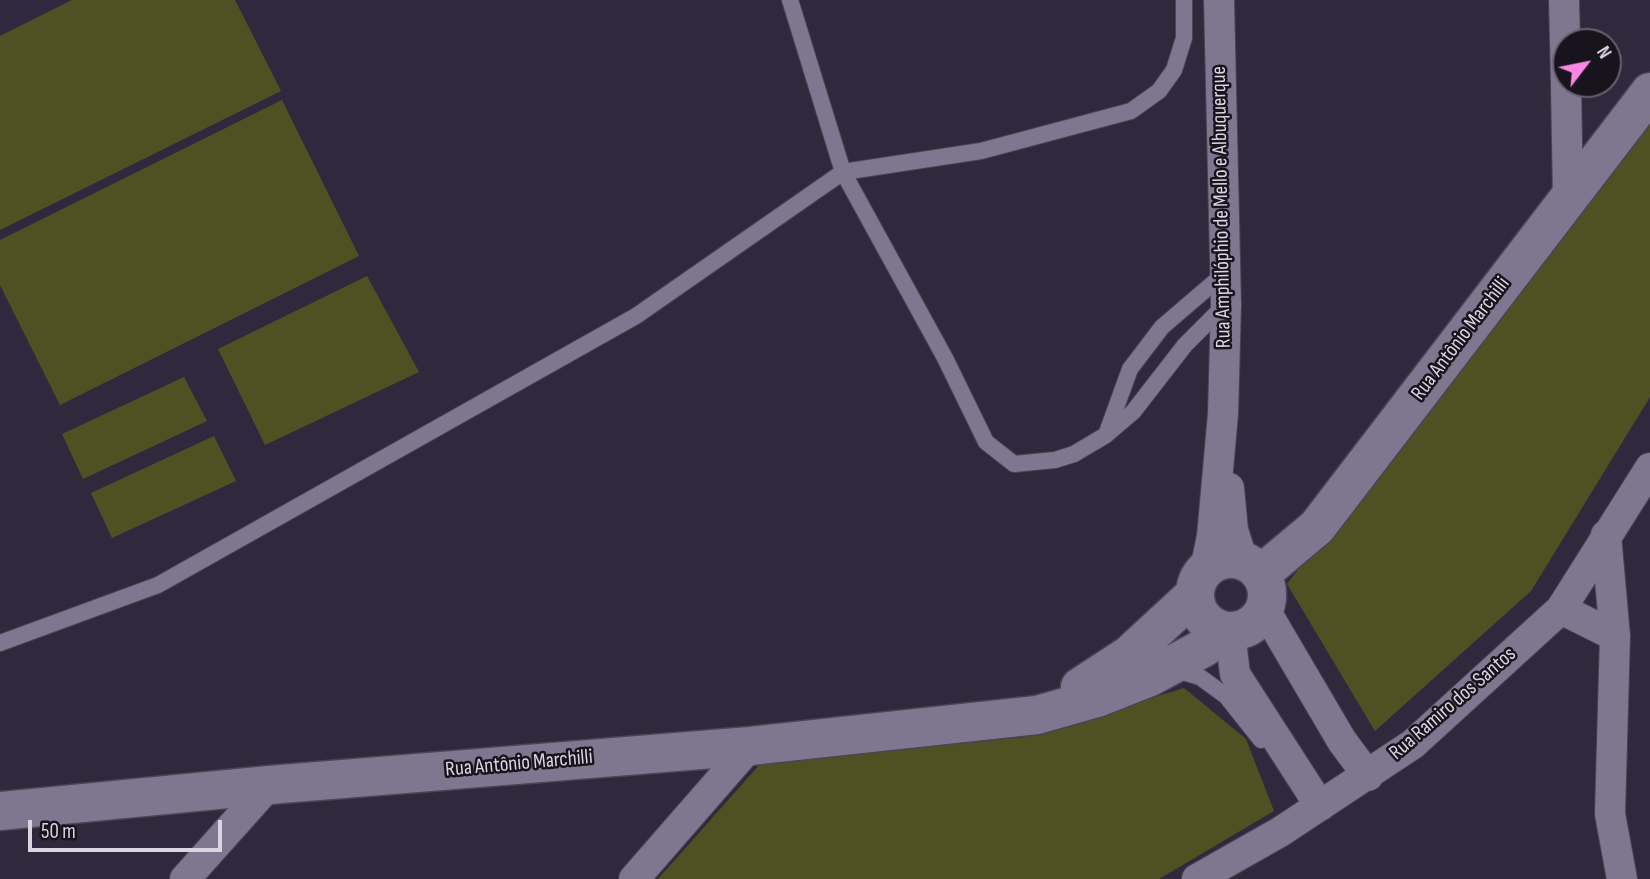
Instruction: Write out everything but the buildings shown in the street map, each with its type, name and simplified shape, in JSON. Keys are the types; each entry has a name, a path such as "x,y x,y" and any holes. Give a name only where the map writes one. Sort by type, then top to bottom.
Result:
{"street":[{"name":"Rua Amphilóphio de Mello e Albuquerque","path":"1200,582 1212,536 1223,414 1226,304 1219,0"},
{"path":"1564,0 1565,28"},
{"name":"Rua Antônio Marchilli","path":"0,811 269,785 750,746 1037,715 1097,698 1150,677 1205,647 1317,527 1650,92"},
{"path":"1566,98 1568,199"},
{"name":"Rua Amphilóphio de Mello e Albuquerque","path":"1223,414 1243,606"},
{"name":"Rua Ramiro dos Santos","path":"1197,879 1319,807 1413,744 1561,609 1650,468"},
{"path":"1606,536 1615,636 1610,814 1622,879"},
{"path":"1243,606 1208,622 1198,610 1200,582 1223,560 1243,606 1368,776"},
{"name":"Rua Antônio Marchilli","path":"1037,715 1129,655 1200,582"},
{"path":"1243,606 1235,674 1319,807"},
{"path":"1561,609 1615,636"},
{"path":"634,879 750,746"},
{"path":"185,879 269,785"}],"lane":[{"path":"790,0 843,172 938,346 986,442 1014,464 1065,457 1106,435 1133,412 1185,345 1226,304"},
{"path":"0,643 170,579 636,316 843,172 981,151 1131,111 1159,91 1174,70 1184,38 1184,0"},
{"path":"1106,435 1130,369 1162,327 1225,273"},
{"path":"1150,677 1181,669 1200,677 1226,696 1319,807"}],"shaded area":[{"path":"72,0 235,0 281,91 0,230 0,36"},
{"path":"282,100 359,256 60,405 0,285 0,240"},
{"path":"1650,117 1650,397 1531,591 1375,731 1287,584"},
{"path":"367,276 419,372 265,445 218,349"},
{"path":"184,377 207,421 83,479 62,434"},
{"path":"214,436 236,481 112,538 91,493"},
{"path":"1184,688 1246,739 1274,811 1159,879 658,879 761,763 1026,737"}]}
